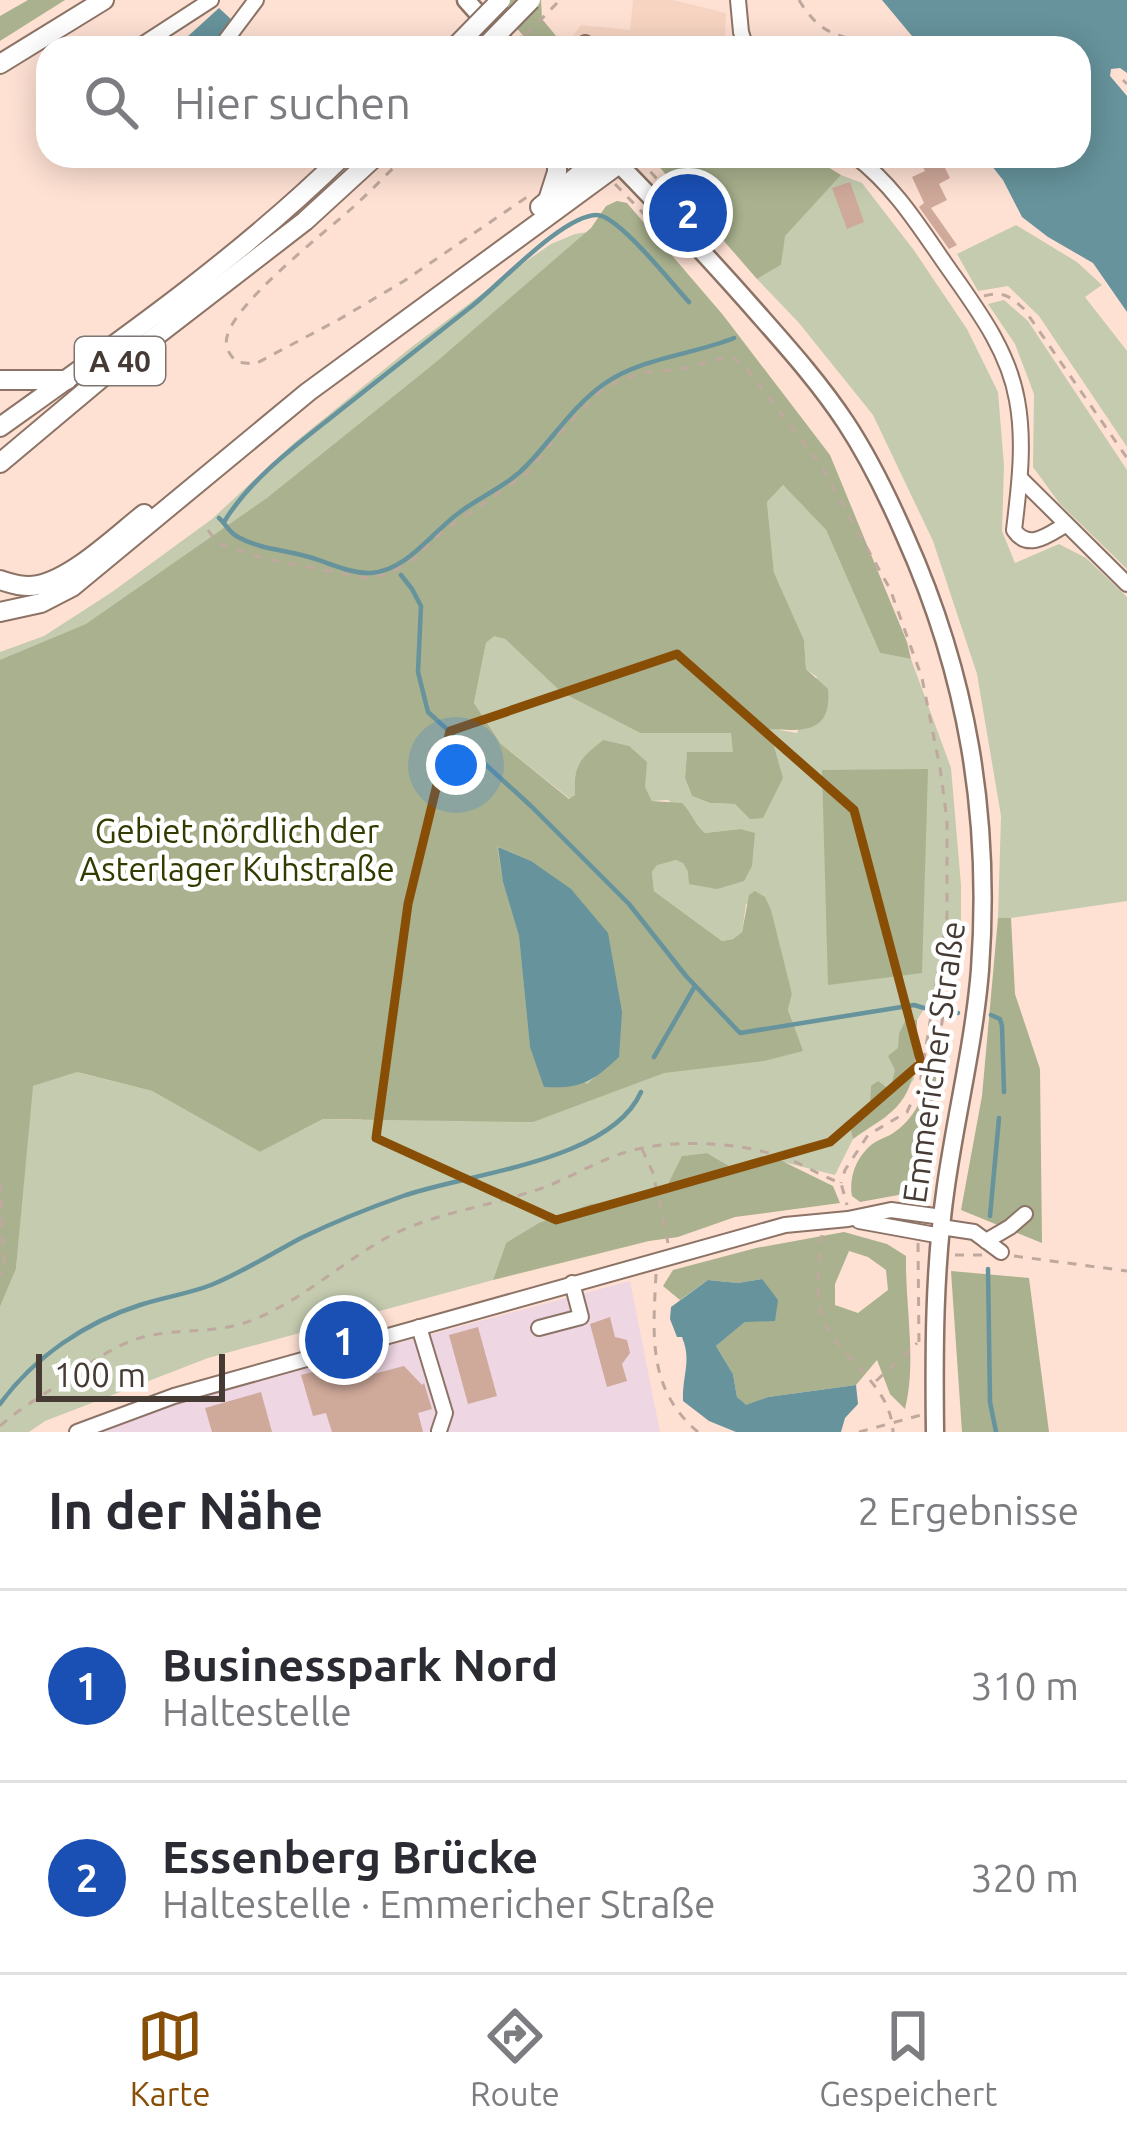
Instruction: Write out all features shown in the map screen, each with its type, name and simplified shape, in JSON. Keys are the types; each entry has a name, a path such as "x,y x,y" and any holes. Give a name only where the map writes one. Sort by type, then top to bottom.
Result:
{"highway":[{"path":"46,36 104,0"},
{"path":"466,36 501,0"},
{"path":"496,36 531,0"},
{"path":"0,64 36,42"},
{"name":"A 40","path":"0,428 202,280 331,168"},
{"name":"A 40","path":"0,448 239,274 363,168"},
{"path":"541,196 557,168"},
{"path":"0,580 37,586 79,564 541,196 599,168"},
{"path":"0,612 41,603 72,587 308,392 604,168"},
{"path":"0,464 99,380 239,274"},
{"path":"0,380 67,380"}],"main road":[{"path":"466,0 500,36"},
{"name":"Emmericher Straße","path":"620,168 736,289 846,423 885,490 950,656 981,812 984,893 979,976 941,1234 935,1432"}],"street":[{"path":"156,36 211,0"},
{"path":"229,36 256,0"},
{"path":"738,0 742,36"},
{"path":"871,168 906,206 971,301 1010,369 1020,422 1014,530 1028,542 1065,526"},
{"path":"1020,478 1127,584"},
{"path":"986,1241 1025,1214"},
{"path":"77,1432 174,1396 785,1225 848,1219 941,1234 963,1228 1001,1252"},
{"path":"539,1328 581,1317 572,1283"},
{"path":"419,1327 445,1413 439,1431"}],"path":[{"path":"523,36 560,0"},
{"path":"800,0 828,34 838,36"},
{"path":"393,168 278,272 242,312 226,341 227,352 236,362 255,364 338,320 541,196"},
{"path":"618,168 682,253"},
{"path":"648,168 688,212"},
{"path":"971,301 1000,292 1024,309 1127,458"},
{"path":"208,530 218,543 262,558 365,578 389,574 529,472 601,391 642,374 730,356 743,364 820,464 890,589 922,678 947,820 947,916 920,1084 907,1112 868,1136 845,1169 841,1183 848,1219"},
{"path":"925,1199 944,1071 941,1030 947,986 966,929"},
{"path":"935,994 947,986"},
{"path":"0,1426 125,1343 167,1333 222,1330 252,1321 392,1235 432,1218 528,1193 642,1147 671,1142 758,1151 784,1157 841,1183"},
{"path":"642,1147 653,1173 662,1258 652,1326 660,1384 681,1418 698,1432"},
{"path":"0,1182 4,1264 0,1275"},
{"path":"824,1220 818,1266 821,1312 836,1342 874,1382 893,1432"},
{"path":"941,1234 972,1256 1001,1252 1127,1270"},
{"path":"874,1382 919,1343"},
{"path":"859,1432 921,1415"}],"highlighted area":[{"path":"677,654 854,810 921,1063 830,1142 556,1220 376,1138 408,904 450,731"}],"shaded area":[{"path":"633,0 673,0 726,13 725,36 573,36 581,25 630,30"},
{"path":"630,1281 660,1432 92,1432 218,1391"}],"green space":[{"path":"28,0 65,0 0,41 0,16"},
{"path":"492,0 541,0 542,19 556,36 524,36"},
{"path":"660,168 830,168 841,175 785,236 781,265 757,279"},
{"path":"841,175 862,183 913,249 967,329 998,392 1004,466 1002,531 1015,563 1059,544 1086,558 1127,597 1127,901 998,918 1001,816 977,674 933,541 873,415 757,279 781,265 784,236"},
{"name":"Gebiet nördlich der Asterlager Kuhstraße","path":"627,203 723,315 830,455 911,659 880,653 826,530 783,485 767,502 774,573 804,640 806,669 828,689 828,704 825,715 812,727 769,729 783,778 763,818 750,819 735,804 692,796 685,778 687,752 733,752 731,733 640,733 561,692 505,639 494,636 486,643 474,703 501,744 569,799 575,795 580,763 603,740 629,746 647,762 645,787 652,801 682,803 705,833 740,829 755,833 752,866 744,881 717,889 689,884 688,872 676,860 657,865 652,872 654,891 722,941 742,932 749,895 755,891 765,897 792,994 788,1010 803,1051 764,1061 664,1073 533,1122 323,1119 260,1152 152,1091 77,1072 33,1086 16,1269 0,1307 0,660 86,624 267,498 435,363 591,228 606,206","holes":["497,846 531,861 619,1056 587,1084 530,1047 519,936"]},
{"path":"1016,225 1077,262 1102,285 1085,297 1127,351 1127,447 1039,316 1008,286 978,291 957,254"},
{"path":"608,229 419,692 802,1051 788,1010 792,994 764,897 746,904 742,932 722,941 654,891 652,872 657,864 676,860 688,872 740,829 705,833 668,800 652,801 603,740 580,763 575,795 570,799 501,744 474,703 486,643 494,635 505,639 561,692 640,733 731,732 734,752 687,753 685,778 692,796 735,804 768,728 797,733 817,677 806,669 804,640 774,574 767,502 783,485 826,530 880,653 911,659 951,768 961,925 945,976 917,1020 914,1079 886,1117 853,1139 835,1175 775,1160 736,1170 707,1153 683,1156 666,1188 641,1198 591,1204 506,1243 493,1280 208,1358 45,1421 29,1432 0,1432 0,1307 16,1269 32,1086 76,1072 0,1065 0,652 44,636 212,519 294,443 515,269 551,244","holes":["77,1072 306,1094 363,1120 323,1119 260,1152 152,1091"]},
{"path":"1004,300 1028,321 1127,470 1127,569 1060,504 1033,467 1034,394 1015,344 988,304"},
{"path":"928,769 922,973 828,985 822,770"},
{"path":"998,918 1011,918 1015,994 1040,1069 1042,1243 961,1210 982,1096"},
{"path":"917,1020 910,1086 896,1107 853,1139 850,1125 870,1106 871,1086 878,1081 890,1090 895,1070 888,1056 898,1048 905,1021"},
{"path":"933,1036 936,1080 922,1177 904,1194 860,1202 852,1196 855,1168 866,1150 900,1128 918,1106 928,1078"},
{"path":"707,1153 736,1170 782,1161 833,1186 840,1203 735,1217 678,1237 493,1280 506,1243 539,1223 591,1204 641,1198 666,1188 682,1156"},
{"path":"844,1232 887,1244 906,1256 910,1353 905,1409 890,1394 877,1360 856,1385 768,1397 746,1406 737,1397 733,1374 716,1346 745,1322 762,1279 708,1280 680,1300 663,1286 673,1270","holes":["849,1251 886,1270 888,1290 858,1313 835,1305 835,1284"]},
{"path":"951,1271 1029,1278 1049,1432 962,1432"}],"water":[{"path":"882,0 1127,0 1127,73 1111,69 1110,76 1127,96 1127,312 1093,263 1022,217 994,168 1091,168 1091,36 912,36"},
{"path":"219,8 233,21 224,36 188,36"},
{"path":"498,847 531,861 571,889 608,933 622,1012 619,1057 585,1082 544,1087 530,1047 519,936"},
{"path":"762,1279 778,1300 775,1321 745,1322 716,1346 733,1374 737,1397 746,1405 768,1397 856,1385 858,1404 845,1418 841,1432 736,1432 709,1421 683,1401 686,1353 670,1319 671,1307 708,1280"}],"building":[{"path":"945,168 950,178 939,184 947,200 931,208 957,245 949,249 919,207 924,203 912,177"},
{"path":"850,182 864,222 847,229 832,188"},
{"path":"610,1317 615,1337 627,1340 630,1353 622,1364 627,1381 607,1387 590,1324"},
{"path":"478,1327 497,1396 468,1404 449,1335"},
{"path":"358,1360 362,1377 404,1366 424,1383 432,1409 418,1413 423,1432 332,1432 326,1413 313,1416 301,1375"},
{"path":"261,1392 272,1432 212,1432 205,1408"}],"waterway":[{"path":"224,522 248,490 294,447 550,238 583,218 597,215 618,226 689,302"},
{"path":"219,518 235,535 255,544 355,572 384,571 408,558 460,512 521,471 604,384 634,368 734,338"},
{"path":"401,575 421,606 418,672 428,712 629,904 686,976 740,1033 914,1005 924,1008"},
{"path":"654,1057 695,986"},
{"path":"950,1011 958,1013"},
{"path":"991,1015 1002,1026 1004,1092"},
{"path":"0,1404 45,1357 100,1321 211,1285 313,1232 390,1201 569,1150 625,1116 641,1092"},
{"path":"990,1216 999,1118"},
{"path":"988,1269 990,1402 996,1432"}],"place":[{"name":"Essenberg Brücke","path":"688,213"},
{"name":"Businesspark Nord","path":"344,1340"}]}
